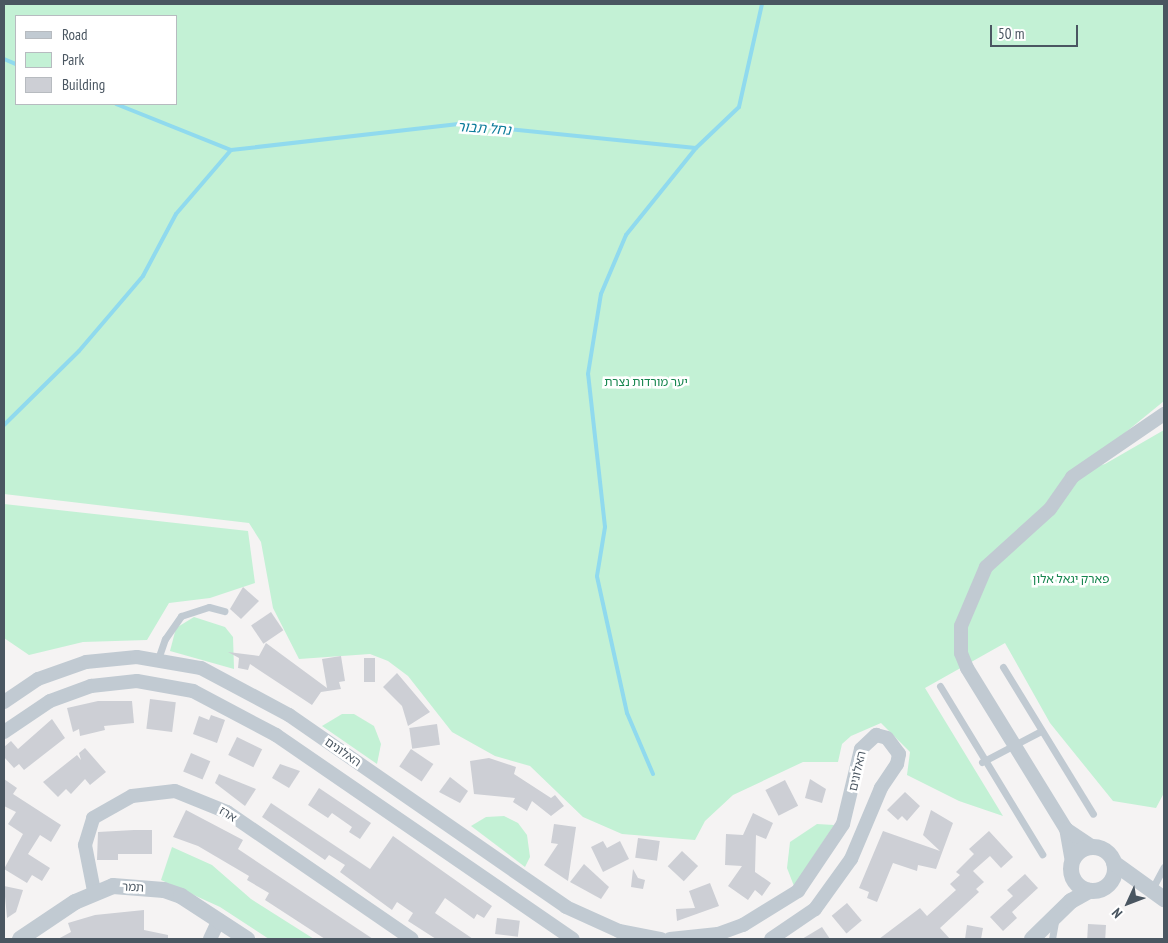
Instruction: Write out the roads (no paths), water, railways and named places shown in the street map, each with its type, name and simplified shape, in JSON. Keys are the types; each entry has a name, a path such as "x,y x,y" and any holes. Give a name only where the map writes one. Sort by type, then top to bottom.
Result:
{"street":[{"path":"1089,891 1072,869 1066,830 1012,746 961,653 961,626 975,585 1003,550 1050,509 1077,473 1164,414"},
{"name":"האלונים","path":"4,702 61,669 112,659 158,659 200,668 264,698 591,922 640,938 661,939"},
{"name":"האלונים","path":"4,732 50,700 91,686 137,681 193,691 276,735 573,939"},
{"name":"האלונים","path":"670,939 718,934 743,925 798,891 843,824 860,749 876,735 887,738 899,754 897,764 881,788 851,860 815,909 771,939"},
{"name":"ארז","path":"94,891 85,845 93,818 132,796 175,791 227,812 412,939"},
{"path":"1066,830 1093,847 1104,850 1114,863 1153,893"},
{"path":"1059,912 1072,869 1082,850 1093,847"},
{"path":"1106,887 1115,874 1114,863"},
{"name":"תמר","path":"20,939 94,891 113,886 164,890 248,939"},
{"path":"1032,939 1059,912 1089,891 1106,887 1153,893"},
{"path":"210,939 218,920"}],"lane":[{"path":"158,659 165,639 181,616 209,607 224,611"},
{"path":"1003,667 1093,814"},
{"path":"940,686 982,762 1042,854"},
{"path":"982,762 1041,731"},
{"path":"1153,893 1164,867"},
{"path":"1052,939 1059,912"}],"waterway":[{"name":"נחל תבור","path":"118,105 231,150 459,124 696,148 739,107 762,4"},
{"name":"נחל תבור","path":"4,59 15,64"},
{"path":"653,774 627,713 597,576 605,527 588,374 601,294 626,235 696,148"},
{"path":"4,425 79,351 143,276 176,214 231,150"}],"park label":[{"name":"יער מורדות נצרת","path":"646,382"},
{"name":"פארק יגאל אלון","path":"1071,579"}]}
